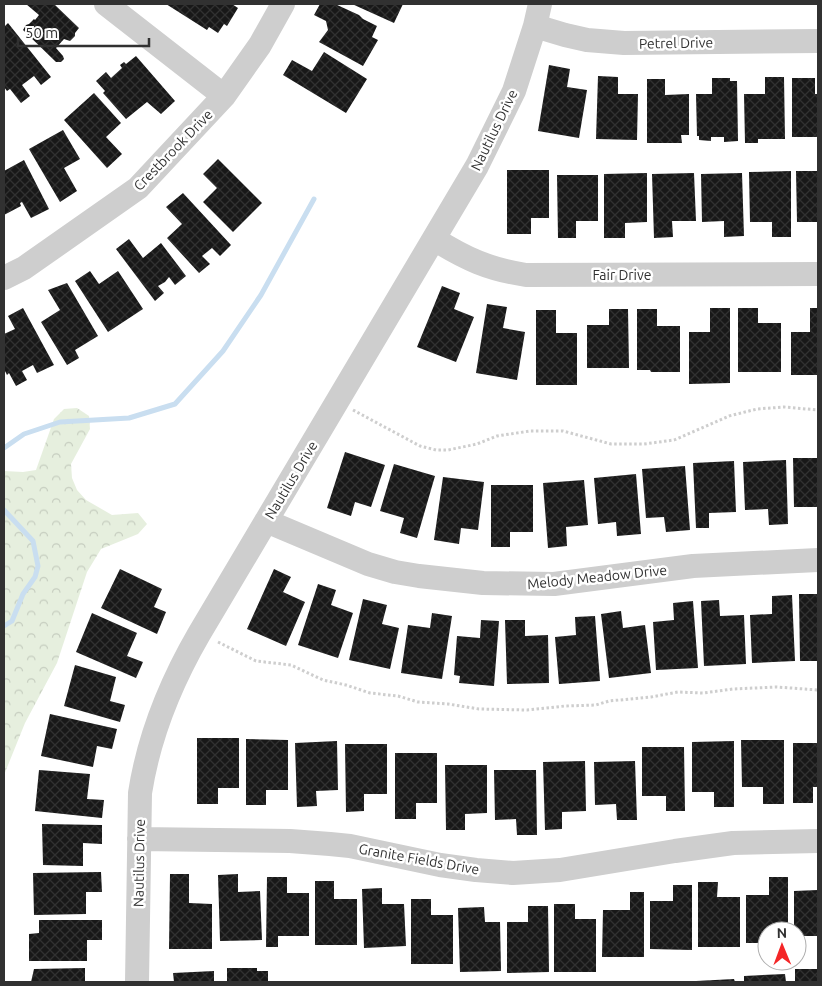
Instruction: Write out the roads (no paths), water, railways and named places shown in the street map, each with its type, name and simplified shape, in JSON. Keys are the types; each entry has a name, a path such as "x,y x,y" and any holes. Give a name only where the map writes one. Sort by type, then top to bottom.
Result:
{"street":[{"path":"106,4 224,96"},
{"name":"Crestbrook Drive","path":"4,278 24,268 138,188 224,96 260,45 282,4"},
{"name":"Petrel Drive","path":"538,15 587,40 624,43 818,42"},
{"name":"Nautilus Drive","path":"137,982 140,793 145,764 161,712 187,654 477,166 514,91 538,15"},
{"name":"Fair Drive","path":"434,239 476,263 526,275 818,274"},
{"name":"Melody Meadow Drive","path":"266,522 316,544 377,567 444,580 483,583 554,584 693,566 818,560"},
{"name":"Granite Fields Drive","path":"139,839 315,843 350,846 440,865 512,872 560,870 733,843 818,841"}],"waterway":[{"path":"4,448 24,434 60,422 129,418 175,404 223,351 261,295 314,199"},
{"path":"4,510 33,541 38,566 35,577 23,594 12,621 4,626"}]}
